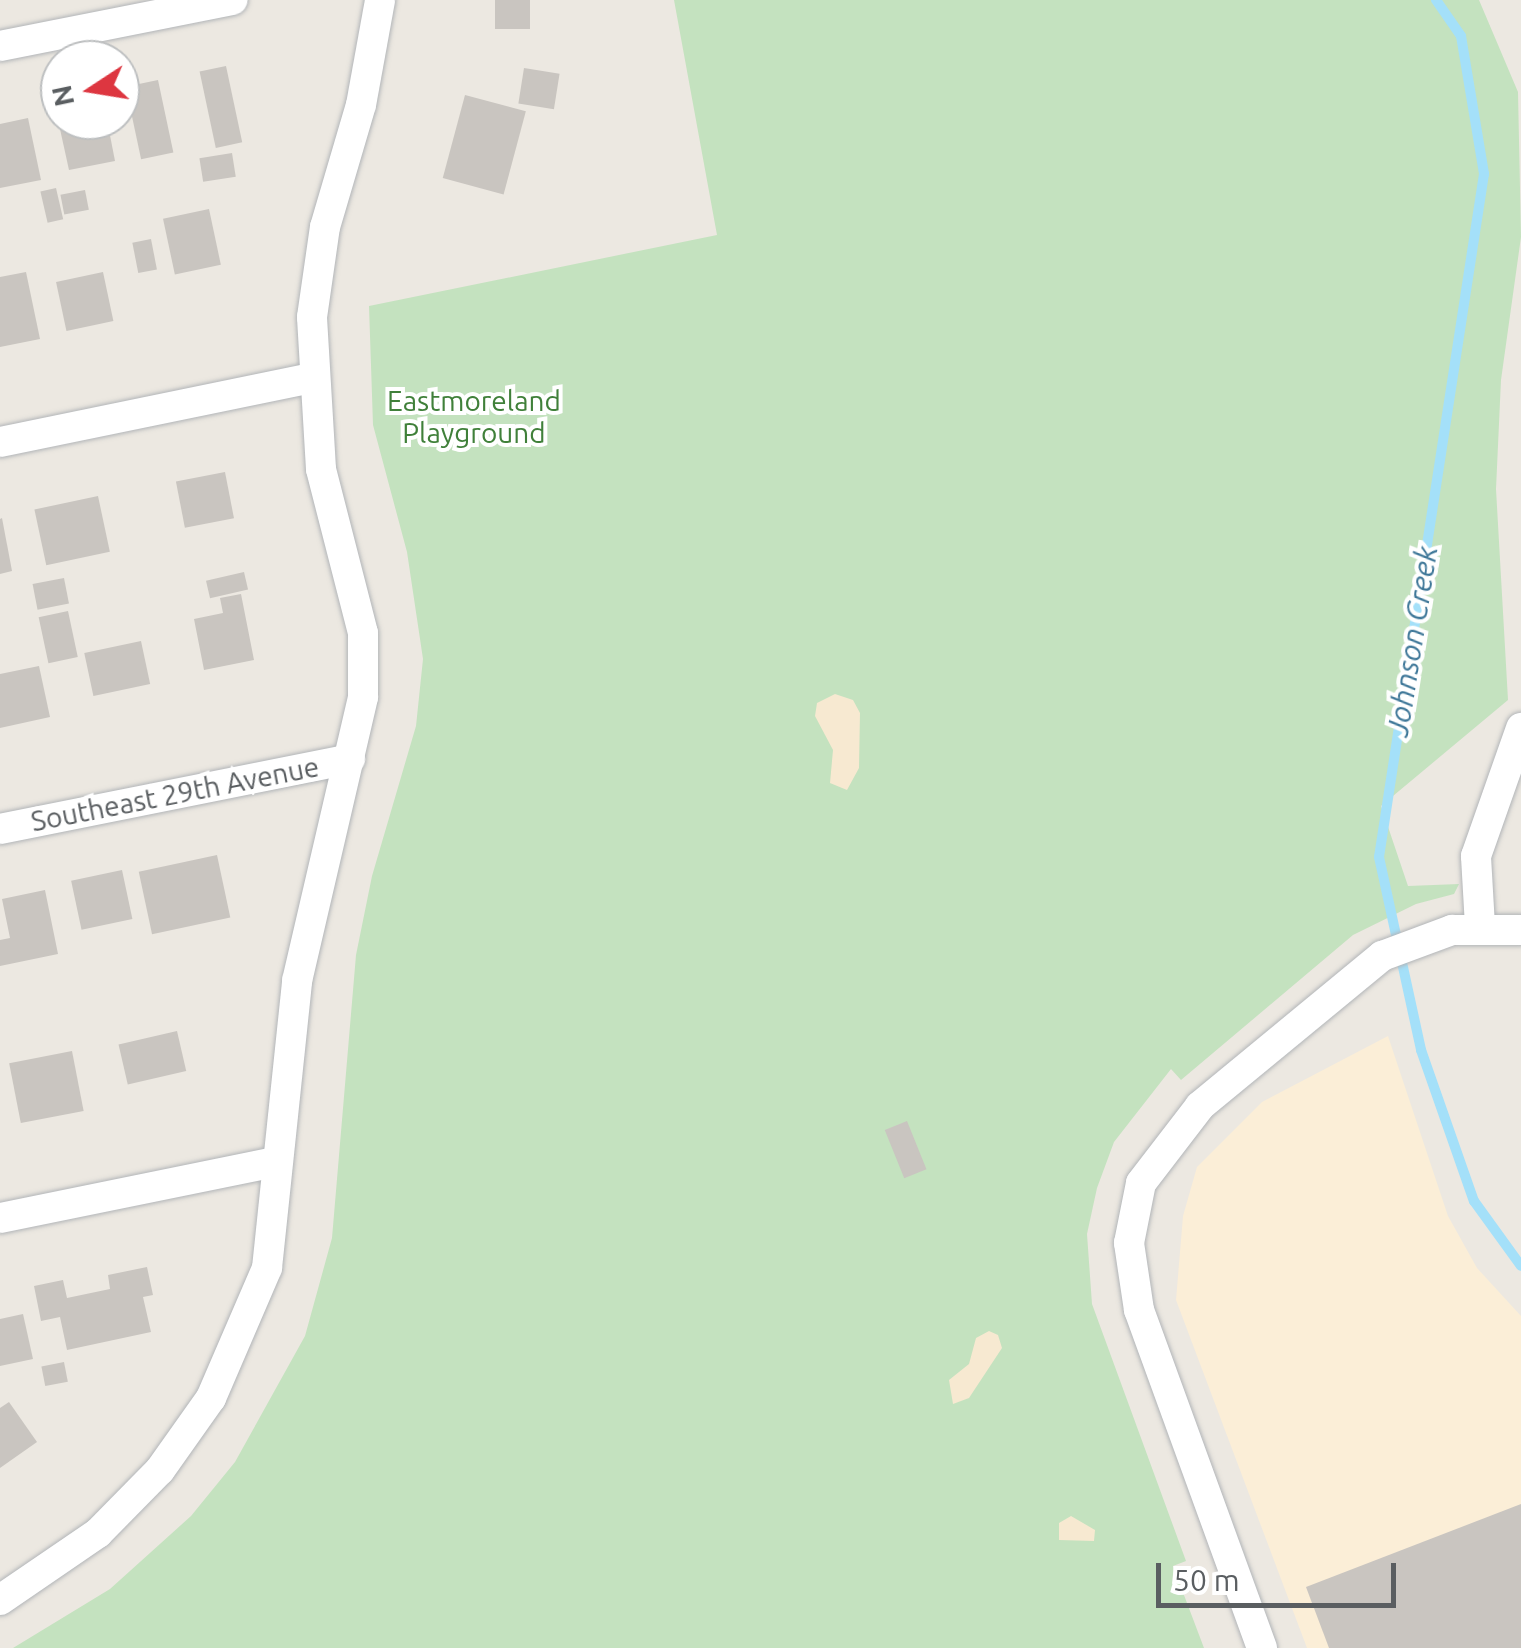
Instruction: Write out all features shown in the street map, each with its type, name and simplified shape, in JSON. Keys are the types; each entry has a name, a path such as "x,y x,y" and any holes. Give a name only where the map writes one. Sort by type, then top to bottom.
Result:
{"street":[{"path":"0,46 232,0"},
{"path":"0,1600 98,1533 160,1470 211,1398 268,1268 276,1162 304,946 362,698 362,633 320,469 310,378 325,227 360,105 380,0"},
{"path":"0,442 310,378"},
{"path":"1466,928 1476,856 1521,728"},
{"name":"Southeast 29th Avenue","path":"0,829 350,759"},
{"path":"1262,1648 1152,1353 1128,1244 1141,1182 1166,1144 1200,1106 1382,956 1466,928 1521,930"},
{"path":"0,1218 276,1162"}],"shaded area":[{"path":"1388,1036 1448,1216 1477,1268 1521,1316 1521,1648 1307,1648 1176,1300 1183,1216 1197,1167 1262,1102"}],"green space":[{"name":"Eastmoreland Playground","path":"674,0 1479,0 1518,92 1521,237 1501,380 1496,489 1508,700 1381,806 1408,886 1459,884 1454,894 1416,904 1353,935 1181,1080 1171,1069 1114,1142 1097,1188 1087,1234 1092,1304 1186,1561 1173,1566 1204,1648 13,1648 110,1589 191,1516 235,1462 305,1336 332,1238 356,955 372,876 416,726 423,659 407,552 373,425 369,306 717,235"}],"sand":[{"path":"835,694 853,700 860,713 859,768 847,790 830,783 833,750 815,716 817,703"},
{"path":"989,1331 998,1335 1002,1348 969,1398 953,1404 949,1380 969,1364 976,1338"},
{"path":"1071,1516 1095,1530 1094,1541 1059,1540 1059,1523"}],"building":[{"path":"495,0 530,0 530,29 495,29"},
{"path":"226,66 242,142 216,148 200,72"},
{"path":"524,68 560,74 554,109 518,104"},
{"path":"158,80 173,152 141,159 137,140 140,84"},
{"path":"465,95 526,111 504,194 443,178"},
{"path":"28,118 41,180 0,188 0,124"},
{"path":"62,140 111,140 115,161 69,170"},
{"path":"232,153 236,177 203,182 199,158"},
{"path":"56,188 63,219 48,223 40,192"},
{"path":"85,190 89,210 64,214 60,195"},
{"path":"209,209 221,265 175,275 163,219"},
{"path":"151,239 157,269 138,273 132,243"},
{"path":"26,272 40,339 0,347 0,277"},
{"path":"103,272 113,321 66,331 56,282"},
{"path":"225,472 234,518 185,528 176,482"},
{"path":"98,496 110,552 46,565 34,510"},
{"path":"0,519 12,571 0,574"},
{"path":"244,572 248,590 210,598 206,581"},
{"path":"64,578 69,604 38,610 33,584"},
{"path":"241,594 254,660 204,670 194,619 223,613 220,598"},
{"path":"68,611 78,657 48,663 39,617"},
{"path":"141,641 150,684 93,696 84,653"},
{"path":"39,666 50,717 0,728 0,674"},
{"path":"217,855 230,918 152,934 139,872"},
{"path":"122,870 132,919 82,930 71,881"},
{"path":"45,890 58,954 0,966 0,940 10,938 2,899"},
{"path":"177,1031 186,1071 128,1084 119,1044"},
{"path":"72,1051 84,1111 21,1123 9,1063"},
{"path":"907,1121 926,1169 904,1178 885,1130"},
{"path":"147,1267 153,1295 143,1297 151,1332 67,1350 60,1317 41,1321 34,1286 63,1280 67,1298 110,1289 108,1275"},
{"path":"23,1314 33,1359 0,1366 0,1319"},
{"path":"64,1362 68,1382 45,1386 41,1366"},
{"path":"9,1402 37,1442 0,1468 0,1408"},
{"path":"1521,1504 1521,1648 1329,1648 1306,1587"}],"waterway":[{"name":"Johnson Creek","path":"1436,0 1461,36 1484,174 1379,857 1421,1050 1474,1201 1521,1266"}]}
